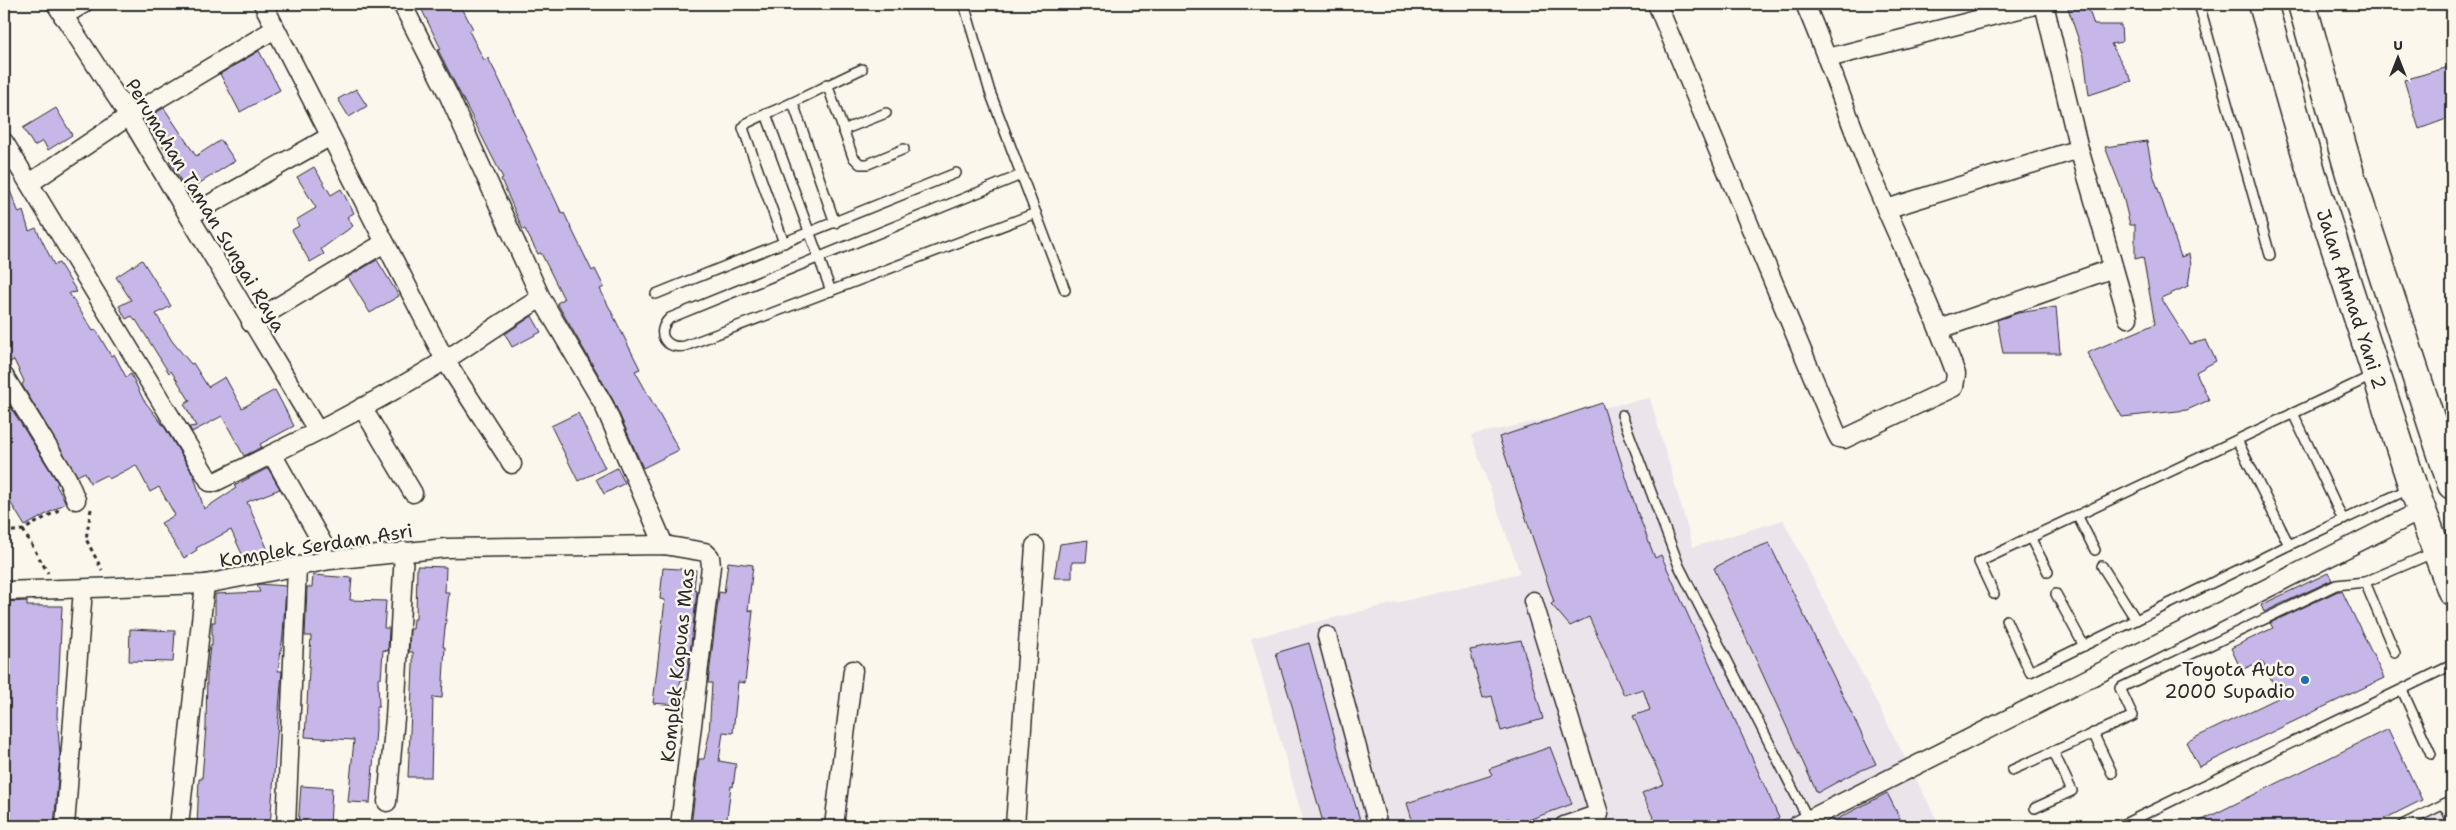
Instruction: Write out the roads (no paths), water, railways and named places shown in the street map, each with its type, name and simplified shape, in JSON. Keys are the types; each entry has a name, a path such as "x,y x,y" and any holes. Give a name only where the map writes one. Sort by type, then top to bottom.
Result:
{"highway":[{"name":"Jalan Ahmad Yani 2","path":"2263,4 2314,185 2418,499 2452,591"},
{"name":"Jalan Ahmad Yani 2","path":"2302,4 2350,174 2452,485"}],"street":[{"path":"60,10 83,4"},
{"path":"263,4 445,360 512,464"},
{"path":"402,4 449,96 541,298 604,405 664,546"},
{"path":"1657,4 1839,438 1844,439 1954,387 1956,374 1940,330 1886,209 1828,58 1805,4"},
{"path":"1828,58 2039,4"},
{"path":"2044,4 2079,148 2128,318"},
{"name":"Perumahan Taman Sungai Raya","path":"60,10 129,116 317,430"},
{"path":"30,183 129,116 275,29"},
{"path":"189,216 329,136"},
{"path":"4,142 208,480 215,482 362,407 445,360 541,298"},
{"path":"1886,209 2079,148"},
{"path":"251,322 384,243"},
{"path":"1940,330 2105,272 2111,265 2110,255"},
{"path":"4,376 67,478 76,500"},
{"path":"362,407 413,492"},
{"path":"272,454 324,546"},
{"path":"1805,824 2418,499"},
{"name":"Komplek Serdam Asri","path":"4,591 205,584 330,560 446,548 664,546"},
{"name":"Komplek Kapuas Mas","path":"664,546 705,552 710,557 711,566 680,826"},
{"path":"1015,826 1035,546"},
{"path":"387,802 395,718 404,551"},
{"path":"286,826 298,567"},
{"path":"179,826 205,584"},
{"path":"65,826 82,589"},
{"path":"1533,601 1601,820 1564,826"},
{"path":"1327,636 1378,826"},
{"path":"834,826 853,670"}],"lane":[{"path":"964,4 990,92 1065,290"},
{"path":"2199,4 2270,255"},
{"path":"784,243 743,128 747,123 862,69"},
{"path":"827,84 853,157 860,164 868,164 904,150"},
{"path":"793,103 835,223"},
{"path":"843,130 886,113"},
{"path":"766,114 831,291"},
{"path":"656,294 956,173"},
{"path":"1021,175 670,318 662,330 662,338 668,345 677,348 685,346 1036,214"},
{"path":"1994,594 1979,562 2377,374"},
{"path":"2293,413 2343,520"},
{"path":"1622,415 1679,566 1805,824"},
{"path":"2237,440 2289,545"},
{"path":"2006,620 2030,672 2343,520 2418,499"},
{"path":"2077,515 2095,550"},
{"path":"2030,537 2048,572"},
{"path":"2012,770 2133,716 2120,688 2336,585 2365,582 2437,551"},
{"path":"2102,566 2136,620"},
{"path":"2365,582 2396,653"},
{"path":"2056,594 2084,646"},
{"path":"2120,826 2452,665"},
{"path":"2402,690 2431,754"},
{"path":"2093,733 2112,773"},
{"path":"2034,808 2072,792 2053,751"},
{"path":"2403,826 2448,802 2452,821"}],"place":[{"name":"Toyota Auto 2000 Supadio","path":"2305,680"}]}
